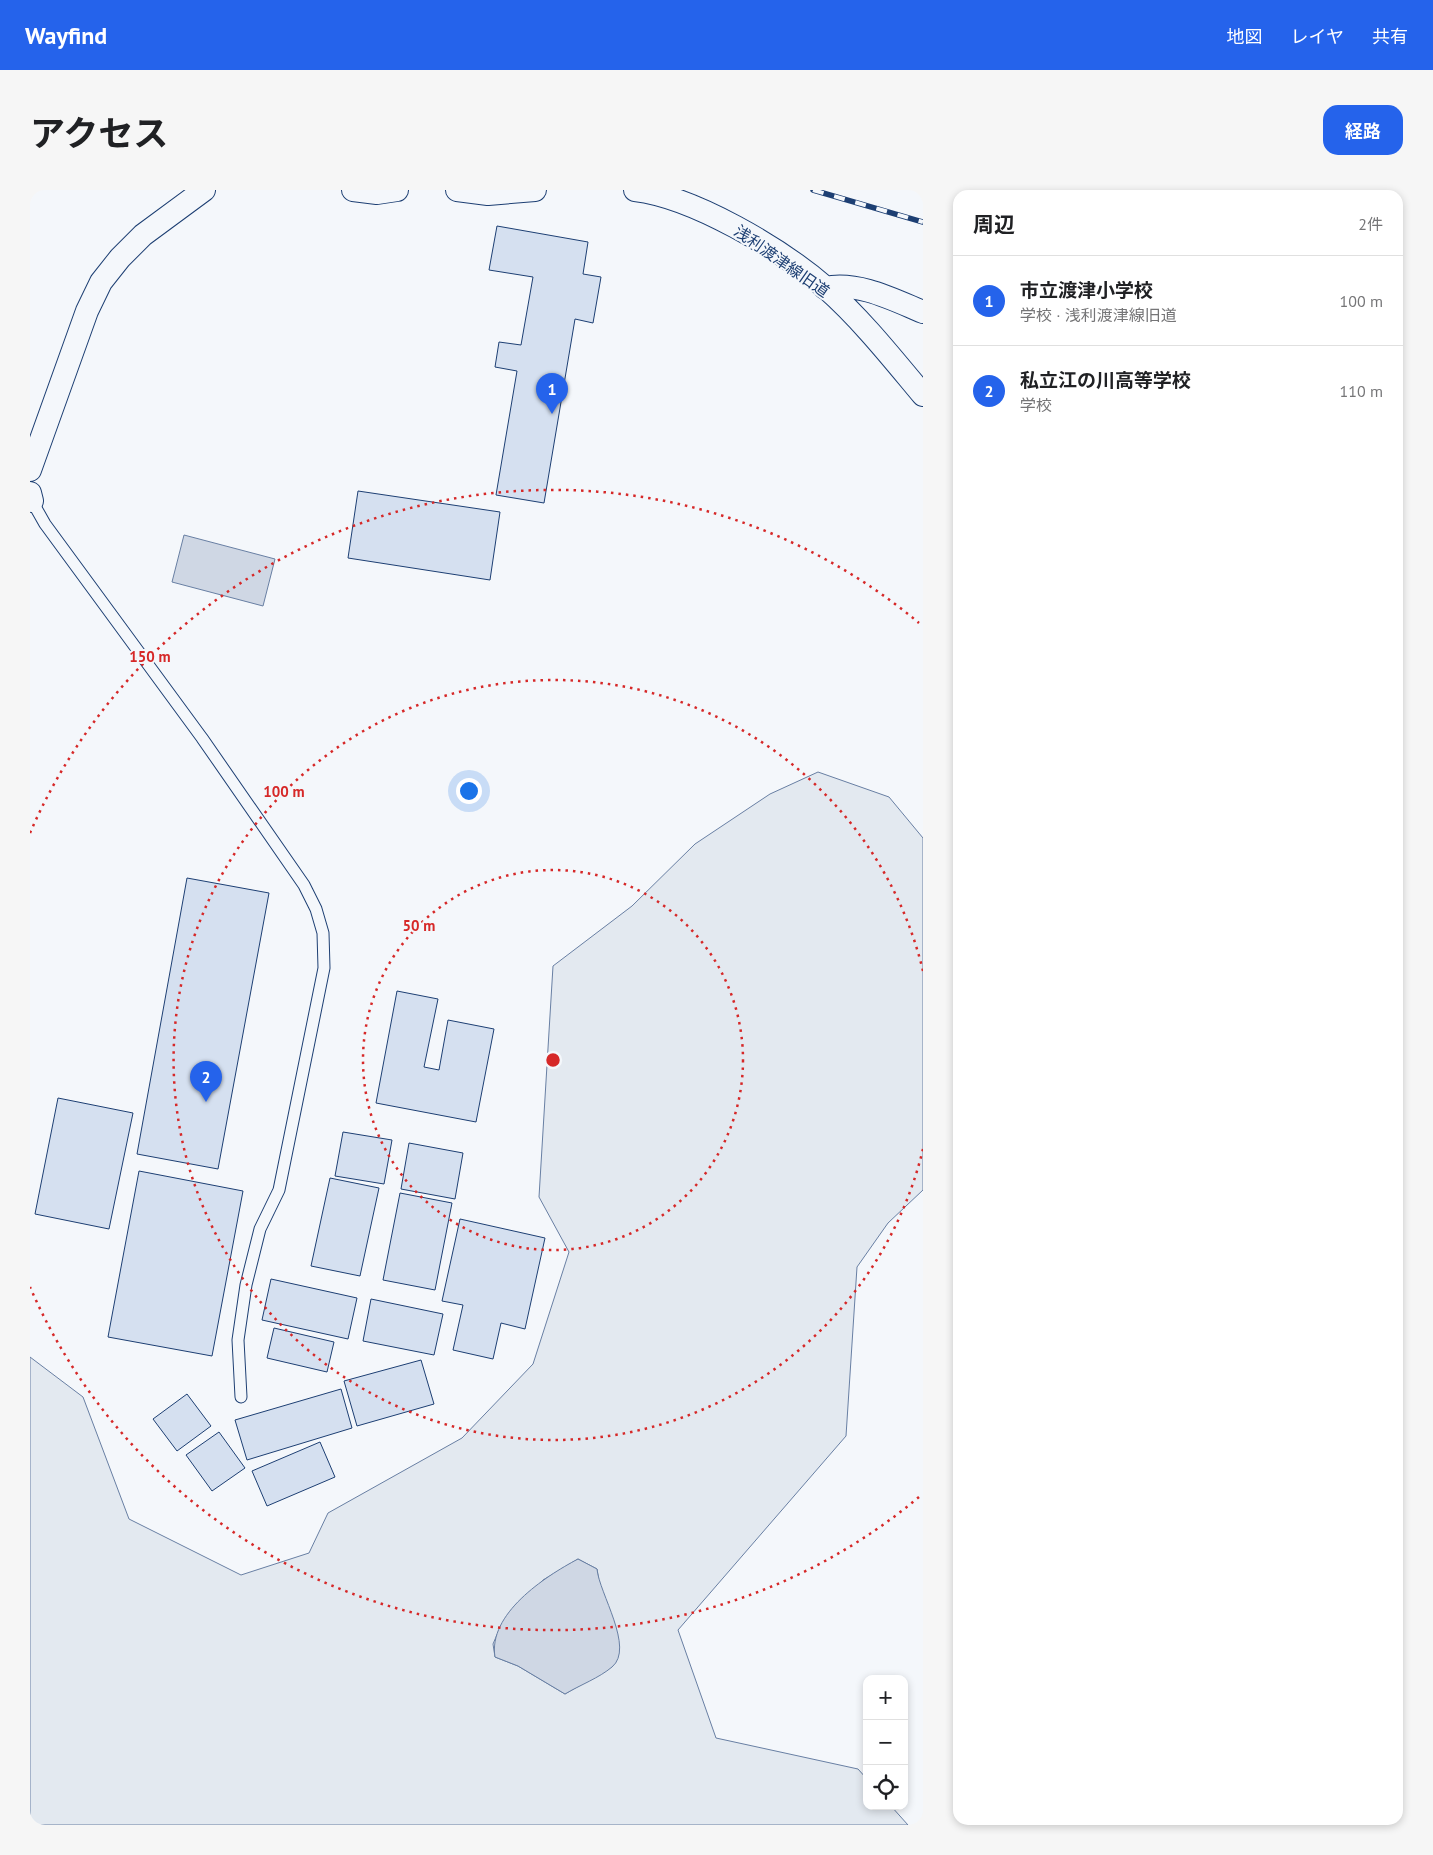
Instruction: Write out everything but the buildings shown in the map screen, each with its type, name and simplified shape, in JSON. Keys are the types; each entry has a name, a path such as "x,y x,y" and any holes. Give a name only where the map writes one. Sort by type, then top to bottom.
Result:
{"street":[{"path":"30,470 87,311 101,282 120,258 144,235 204,190"},
{"path":"353,190 377,193 397,190"},
{"path":"457,190 488,194 535,190"},
{"name":"浅利渡津線旧道","path":"635,190 676,200 720,219 756,239 825,288 878,341 923,395"},
{"path":"825,288 848,286 890,298 923,312"}],"lane":[{"path":"31,499 45,524 202,738 304,885 316,909 323,933 325,950 320,992 279,1190 260,1229 246,1285 238,1340 241,1397"}],"shaded area":[{"path":"184,535 275,559 263,606 172,582"},
{"path":"818,772 889,797 923,838 923,1190 888,1223 857,1267 846,1436 678,1630 716,1738 858,1769 863,1775 863,1810 895,1810 908,1825 30,1825 30,1357 83,1397 129,1519 241,1575 309,1553 328,1513 462,1438 533,1364 569,1252 539,1197 553,966 632,906 695,844 770,794","holes":["578,1559 597,1569 613,1666 565,1694 518,1666 495,1657 493,1644 499,1630 543,1580"]},
{"path":"578,1559 597,1569 614,1620 620,1647 618,1658 612,1667 565,1694 518,1666 495,1657 495,1641 500,1626 521,1599 550,1576"}],"railway":[{"path":"813,190 923,222"}],"place":[{"name":"市立渡津小学校","path":"552,414"},
{"name":"私立江の川高等学校","path":"206,1102"}]}
